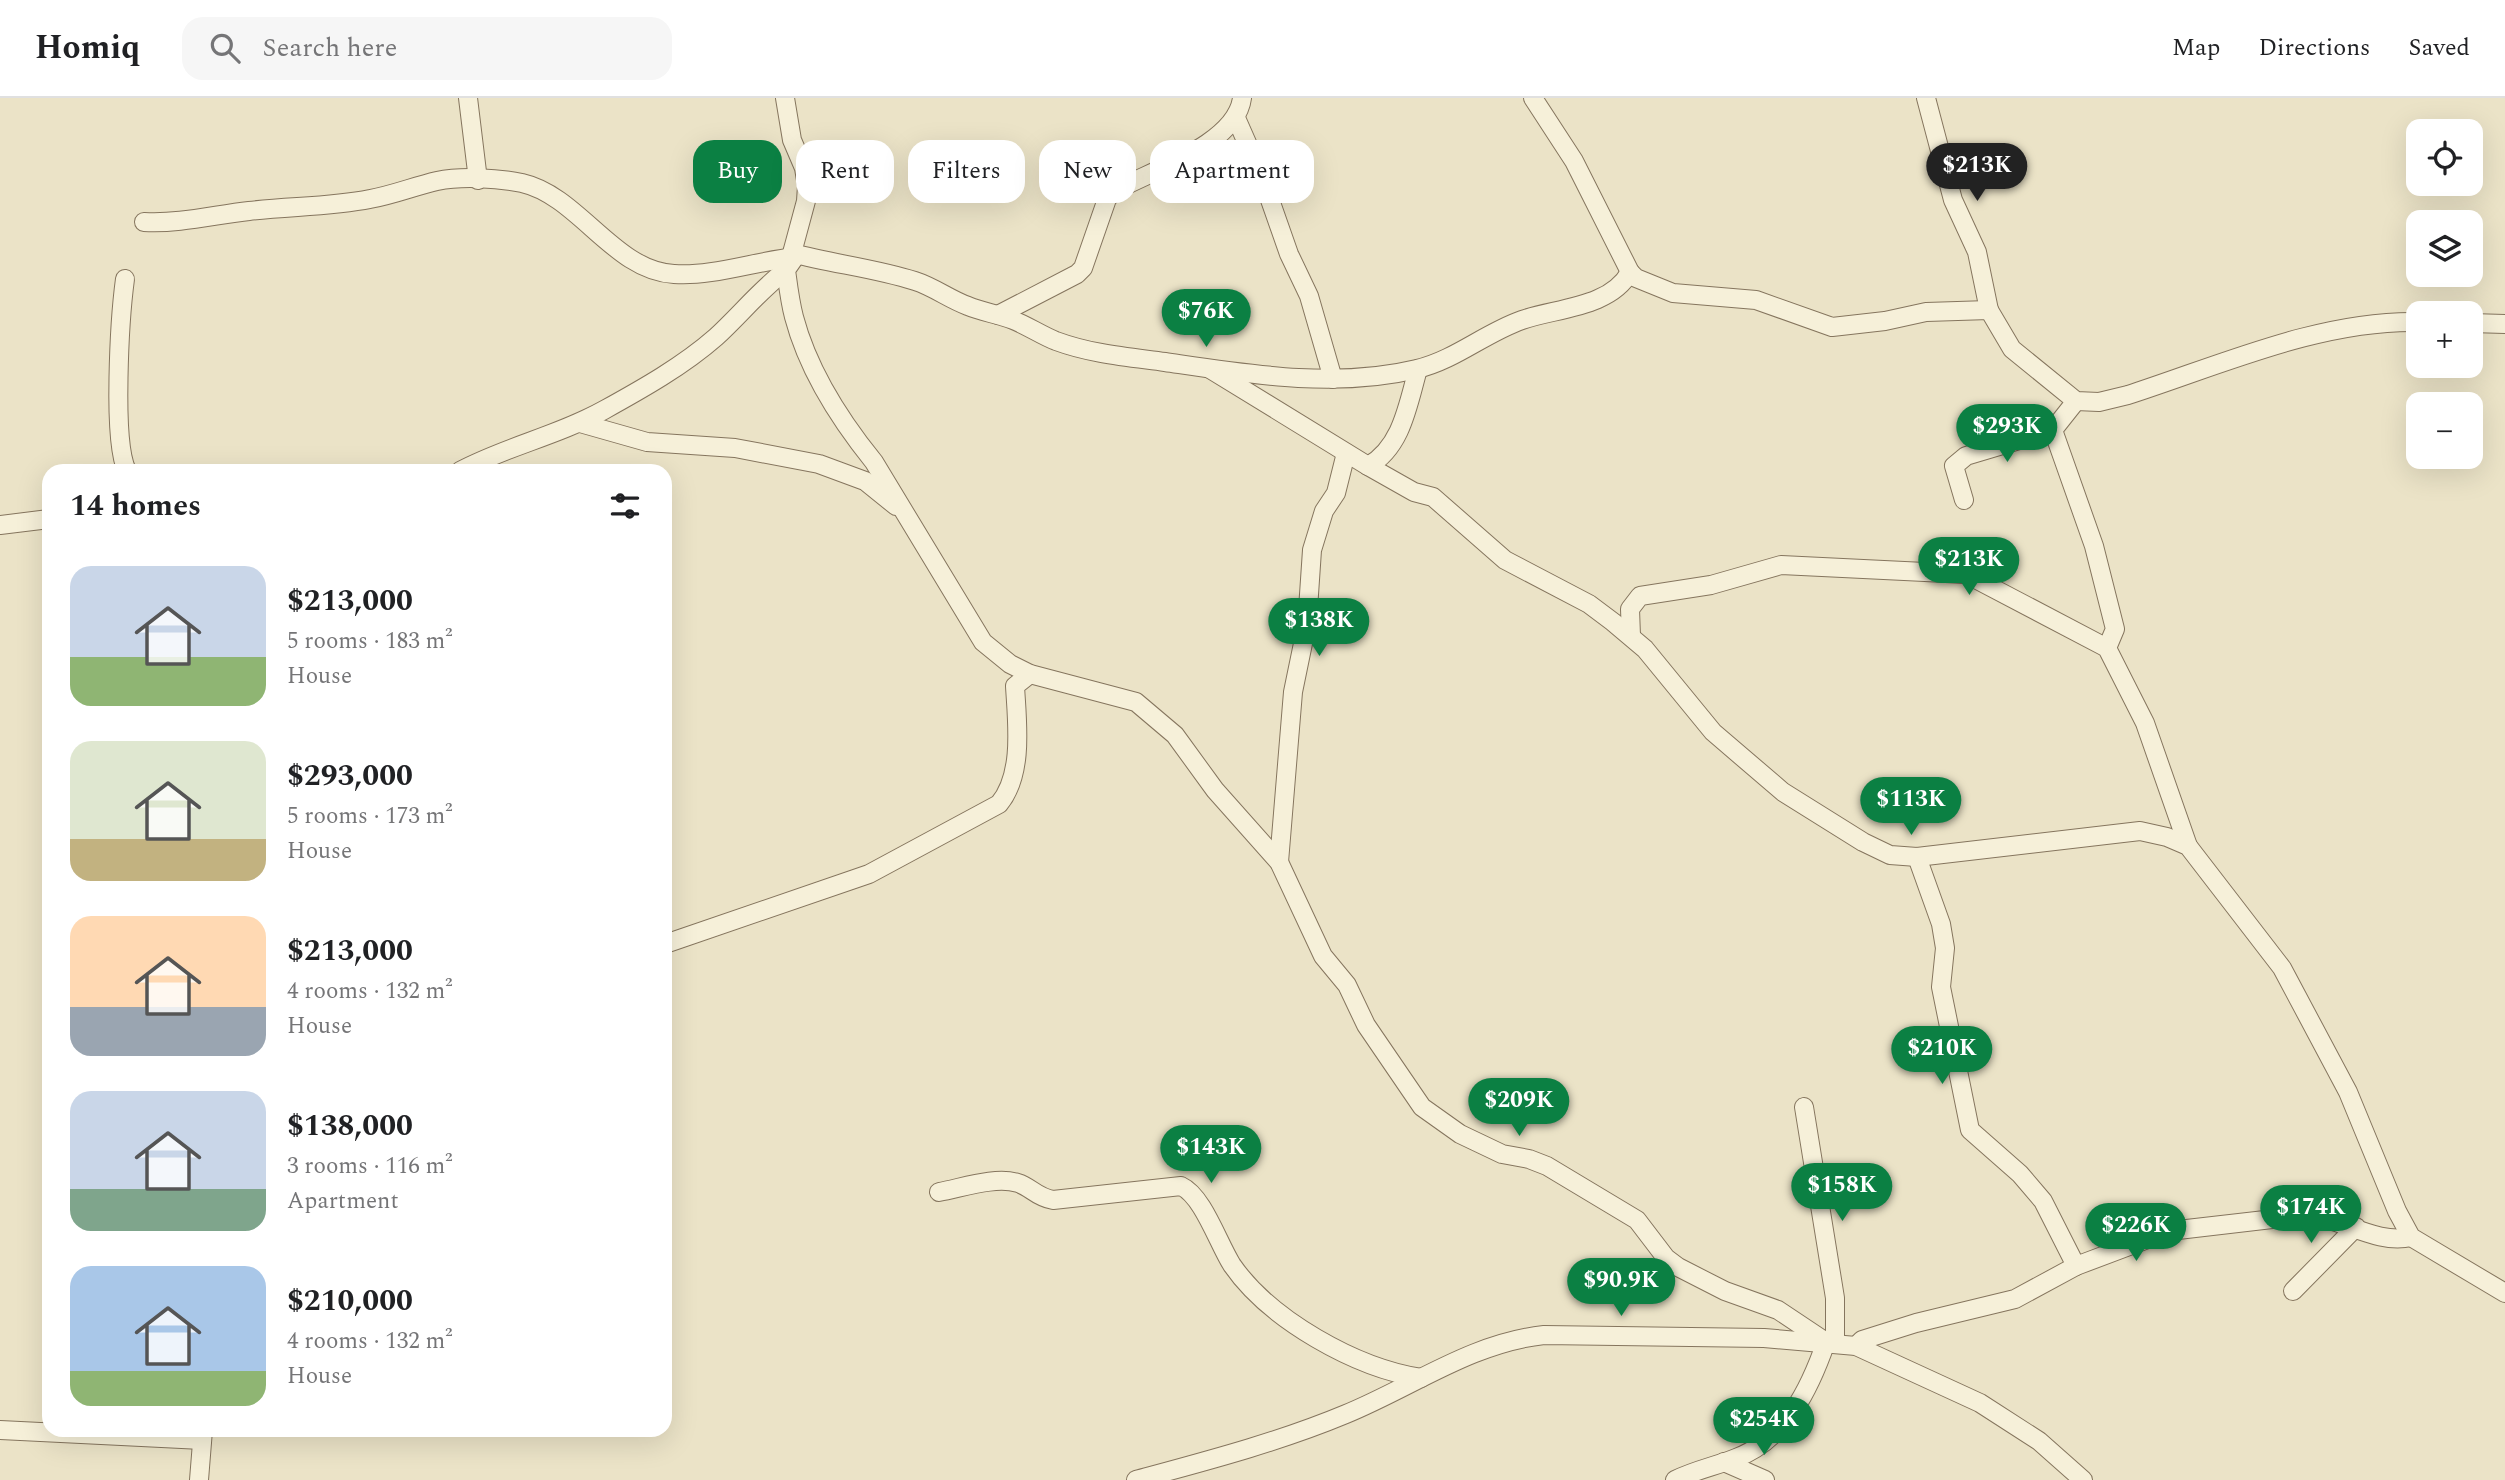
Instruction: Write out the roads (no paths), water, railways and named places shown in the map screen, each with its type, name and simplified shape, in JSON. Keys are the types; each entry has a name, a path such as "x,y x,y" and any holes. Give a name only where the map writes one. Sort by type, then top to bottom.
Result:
{"street":[{"path":"468,98 478,180"},
{"path":"785,98 792,140 804,168 807,186 806,201 791,260 794,317 818,377 852,436 874,462 974,630 1010,664 1030,674 1125,696 1148,709 1175,735 1215,790 1279,862 1323,956 1346,985 1366,1025 1422,1107 1460,1134 1502,1154 1529,1158 1547,1166 1637,1220 1666,1258 1678,1267 1725,1291 1778,1310 1830,1342"},
{"path":"998,315 1021,306 1083,268 1113,192 1194,152 1236,118 1242,98"},
{"path":"1533,98 1574,161 1630,272 1636,278 1673,293 1756,300 1832,327 1885,321 1926,312 1989,310"},
{"path":"1926,98 1953,200 1977,252 1989,310 2012,349 2076,401 2099,402 2128,395 2338,327 2384,321 2406,322"},
{"path":"1236,118 1262,177 1289,254 1309,296 1333,379"},
{"path":"144,222 167,223 249,211 340,204 394,194 437,181 523,183 586,222 624,256 646,268 674,274 791,260 870,267 918,282 968,306 998,315 1055,341 1088,351 1210,369 1333,379 1418,369 1466,350 1523,320 1589,302 1612,290 1625,280 1630,272"},
{"path":"473,464 486,457 550,437 580,423 681,364 716,337 791,260"},
{"path":"125,279 120,342 120,447 125,464"},
{"path":"2483,323 2505,324"},
{"path":"1210,369 1368,466 1414,492 1433,497 1505,561 1589,604 1645,649 1713,732 1783,792 1863,842 1890,855 1917,857 2130,831 2152,833 2188,846"},
{"path":"1368,466 1384,457 1402,426 1418,369"},
{"path":"1964,500 1954,466 1966,456 2053,430 2076,401"},
{"path":"580,423 647,442 735,448 819,464 865,481 902,510"},
{"path":"2053,430 2094,546 2115,629 2107,648"},
{"path":"1279,862 1293,692 1306,632 1312,550 1324,510 1340,481 1346,453"},
{"path":"0,525 42,520"},
{"path":"1630,636 1630,609 1640,596 1711,585 1781,565 1960,572 2024,602 2107,648 2145,723 2188,846 2282,968 2348,1092 2397,1211 2411,1237 2505,1293"},
{"path":"672,942 869,874 999,804 1005,798 1015,762 1015,686 1030,674"},
{"path":"1917,857 1941,924 1945,948 1941,988 1970,1130 2020,1174 2043,1201 2076,1266"},
{"path":"1675,1480 1724,1462 1762,1443 1788,1419 1812,1380 1830,1342 1835,1298 1804,1107"},
{"path":"939,1192 980,1184 1015,1182 1042,1198 1053,1200 1181,1186 1195,1196 1216,1238 1248,1287 1291,1322 1360,1360 1400,1375 1421,1378"},
{"path":"1856,1346 1862,1340 1916,1323 2015,1298 2076,1266 2178,1230 2308,1215 2324,1217 2389,1239 2411,1237"},
{"path":"2292,1291 2356,1227"},
{"path":"1136,1480 1202,1462 1342,1416 1395,1394 1421,1378 1497,1343 1544,1335 1830,1342 1856,1346 1980,1403 2039,1441 2083,1480"},
{"path":"0,1430 42,1431"},
{"path":"199,1480 202,1437"},
{"path":"1724,1462 1765,1480"}]}
